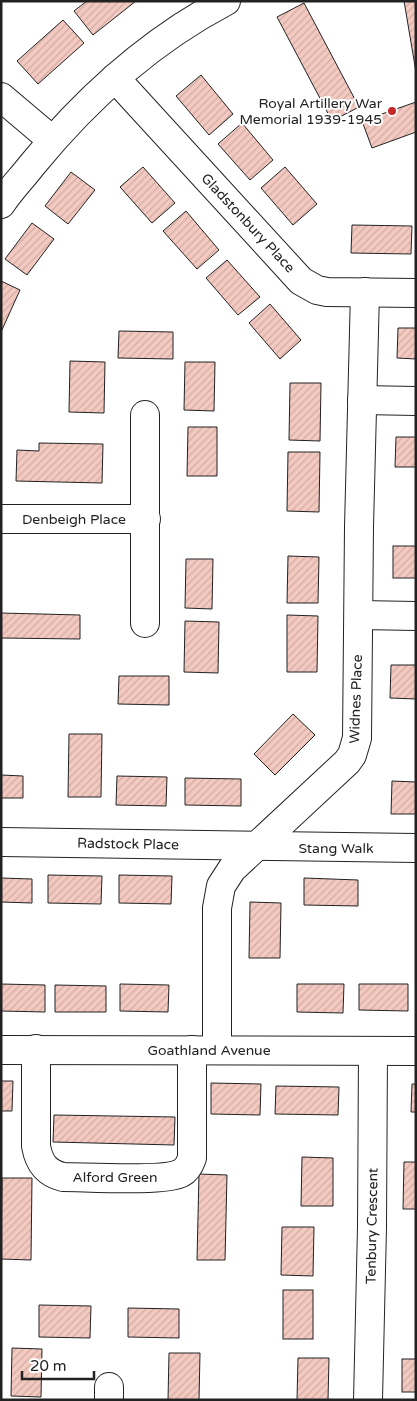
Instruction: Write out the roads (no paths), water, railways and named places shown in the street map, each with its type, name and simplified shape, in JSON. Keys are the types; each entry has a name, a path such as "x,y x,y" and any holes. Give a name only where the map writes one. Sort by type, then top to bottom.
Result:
{"street":[{"path":"1,204 52,140 82,109 115,78 213,4"},
{"name":"Gladstonbury Place","path":"115,78 301,281 317,290 327,292 416,293"},
{"path":"1,97 52,140"},
{"name":"Widnes Place","path":"204,1050 218,896 225,877 232,868 346,762 352,755 357,738 365,292"},
{"path":"362,400 416,401"},
{"name":"Denbeigh Place","path":"145,415 145,623"},
{"name":"Denbeigh Place","path":"1,519 146,519"},
{"path":"359,615 416,616"},
{"name":"Radstock Place","path":"1,842 256,847"},
{"name":"Stang Walk","path":"256,847 416,848"},
{"name":"Alford Green","path":"36,1049 36,1146 39,1160 49,1172 63,1177 154,1178 180,1174 186,1169 192,1158 204,1050"},
{"name":"Goathland Avenue","path":"1,1050 416,1051"},
{"name":"Tenbury Crescent","path":"368,1400 372,1227 372,1051"}],"place":[{"name":"Royal Artillery War Memorial 1939-1945","path":"392,111"}]}
